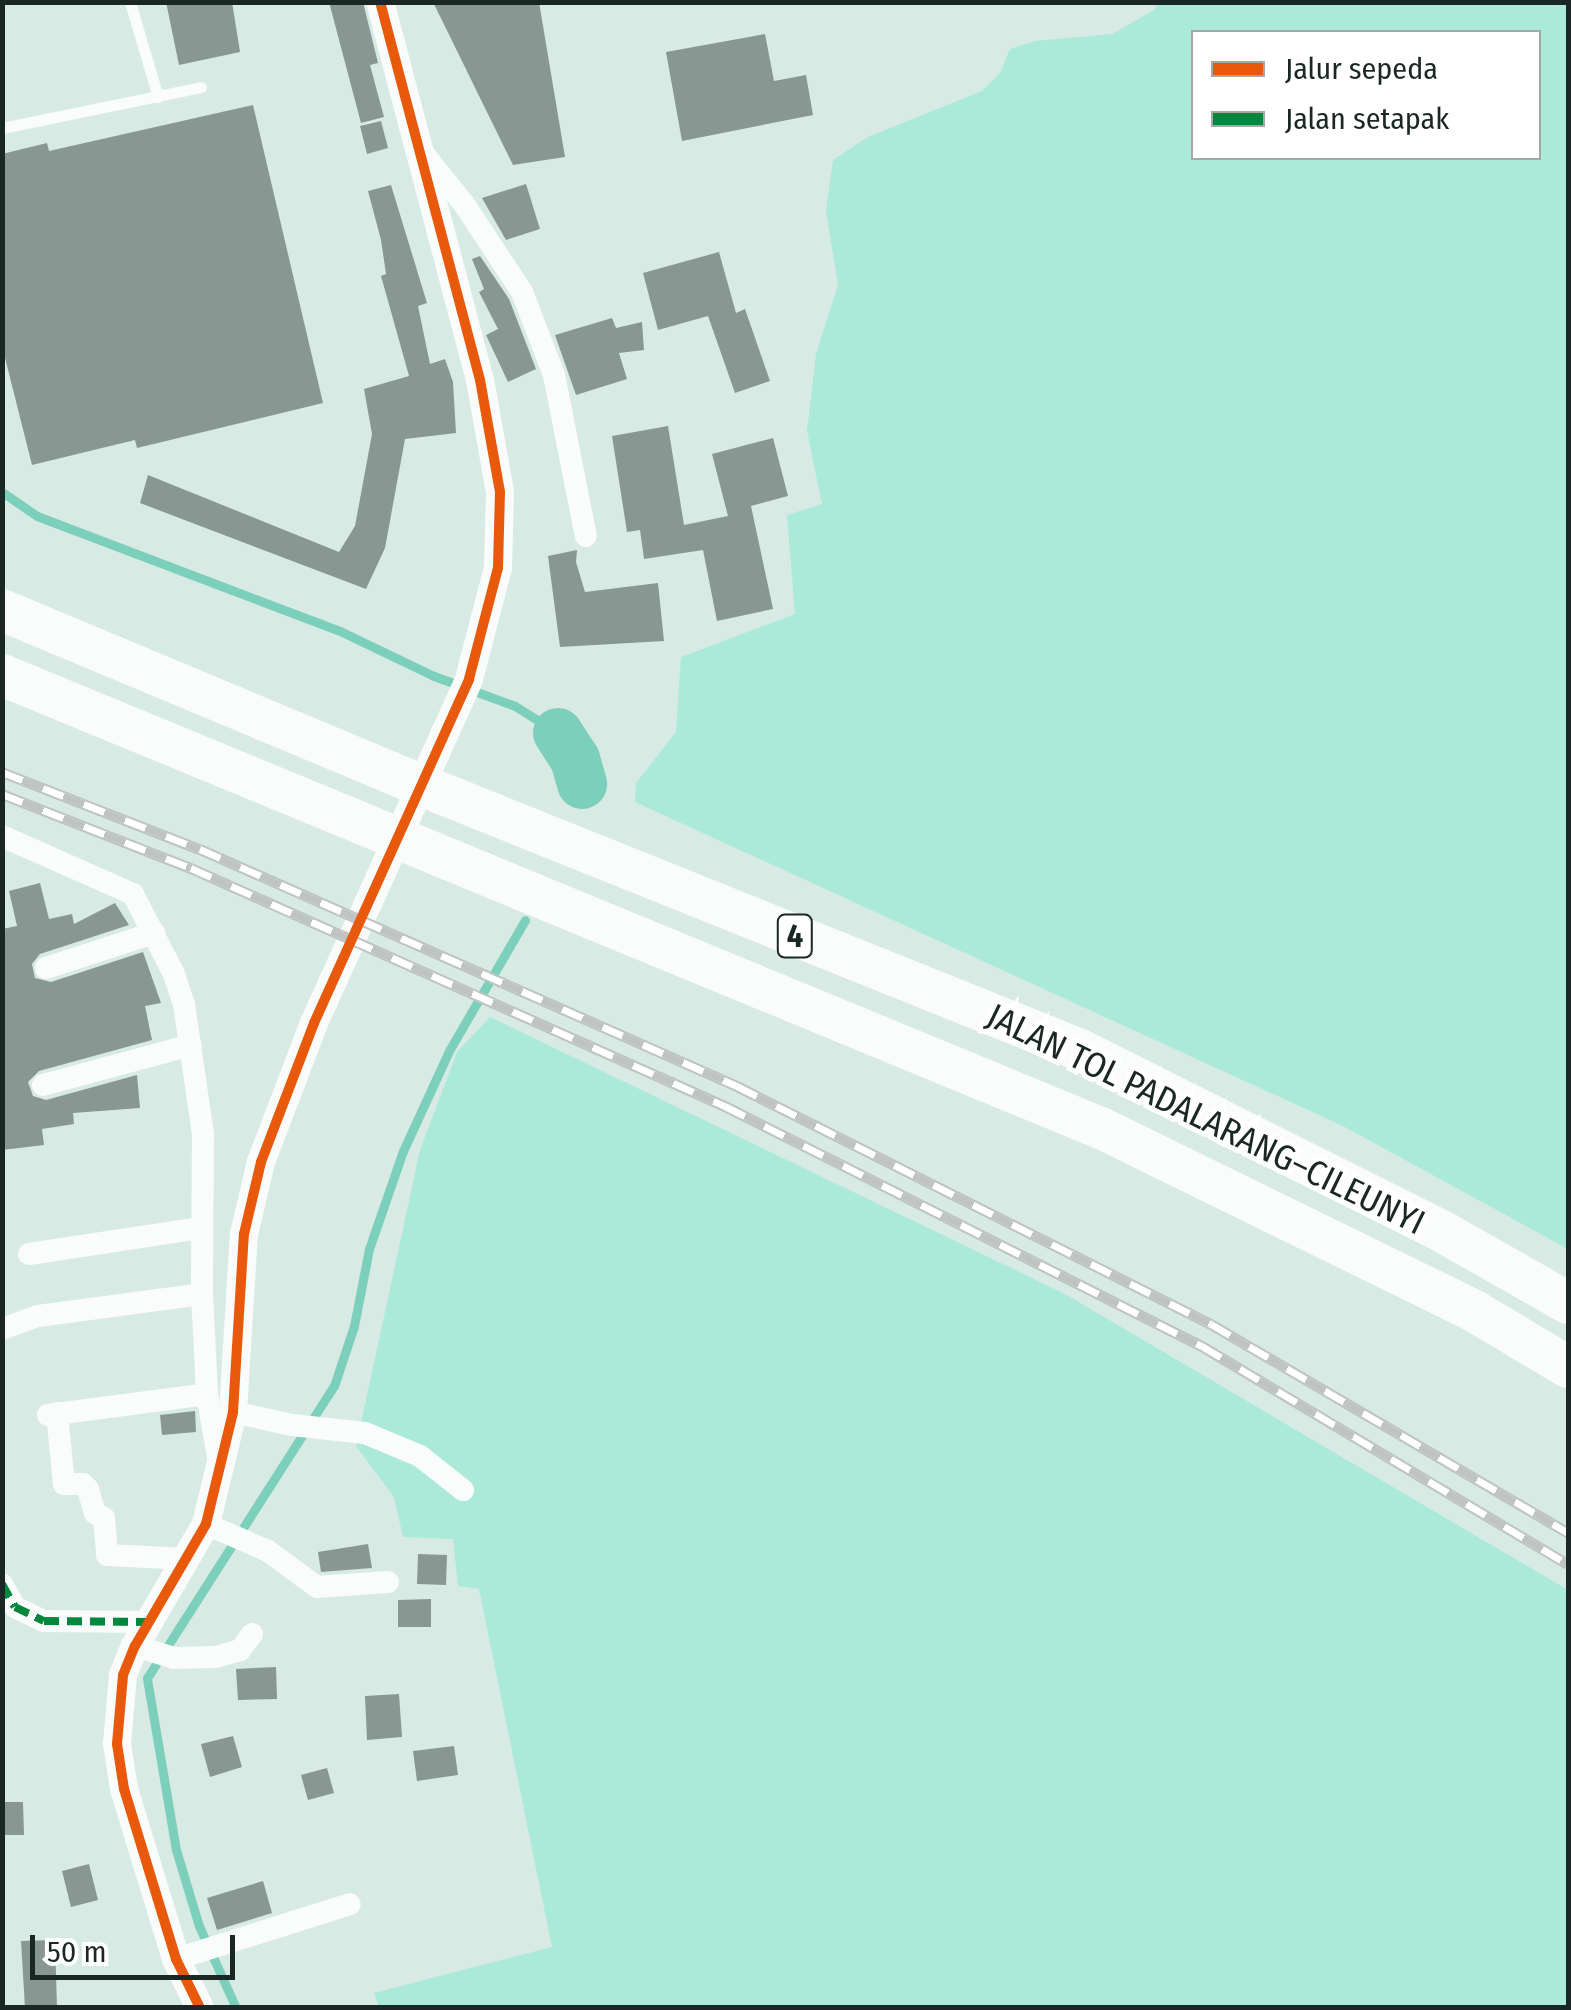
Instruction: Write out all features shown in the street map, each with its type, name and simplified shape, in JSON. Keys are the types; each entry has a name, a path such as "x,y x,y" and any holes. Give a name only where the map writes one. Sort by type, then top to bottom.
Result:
{"highway":[{"name":"JALAN TOL PADALARANG–CILEUNYI","path":"2,610 391,773 1078,1049 1444,1233 1568,1302"},
{"name":"JALAN TOL PADALARANG–CILEUNYI","path":"2,674 1104,1128 1476,1312 1568,1366"}],"street":[{"path":"194,2006 124,1789 117,1744 117,1707 153,1652 150,1622 186,1559 216,1527 220,1464 232,1412 244,1234 261,1162 314,1023 469,679 498,568 500,492 480,380 380,2"},
{"path":"421,151 464,204 522,292 554,375 586,536"},
{"path":"2,836 133,894 184,1004 204,1134 202,1294 207,1394 220,1464"},
{"path":"46,968 154,933"},
{"path":"43,1085 191,1045"},
{"path":"30,1254 201,1228"},
{"path":"2,1329 38,1316 202,1294"},
{"path":"186,1559 107,1555 104,1518 96,1513 88,1489 83,1484 64,1484 53,1414 207,1394"},
{"path":"232,1412 292,1425 338,1429 397,1444 463,1490"},
{"path":"216,1527 252,1542 317,1587 388,1582"},
{"path":"2,1584 10,1602 31,1618 66,1624 150,1622"},
{"path":"153,1652 216,1656 240,1650 252,1634"},
{"path":"181,1957 350,1904"}],"lane":[{"path":"130,2 158,96"},
{"path":"2,128 201,87"}],"green space":[{"path":"1158,2 1568,3 1568,1249 1343,1126 635,802 636,783 676,732 681,657 795,614 787,515 822,504 807,431 816,354 838,285 826,211 833,160 868,137 982,91 1000,73 1010,49 1035,41 1112,34 1154,10"},
{"path":"490,1017 1065,1294 1568,1590 1568,2007 379,2007 374,1993 552,1947 479,1589 458,1586 453,1539 403,1537 394,1497 356,1446 420,1150 457,1052"}],"building":[{"path":"166,2 232,2 240,52 179,65"},
{"path":"329,2 363,2 378,63 370,65 384,117 361,123"},
{"path":"433,2 539,2 565,157 513,165"},
{"path":"765,34 774,81 806,75 813,115 682,141 666,52"},
{"path":"253,105 323,403 137,448 135,440 32,465 2,346 2,154 47,143 49,151"},
{"path":"381,121 388,148 367,154 360,126"},
{"path":"526,184 540,229 506,240 482,198"},
{"path":"391,185 427,303 418,306 430,364 445,359 453,382 456,433 405,439 385,548 366,589 140,503 148,475 339,552 355,526 372,434 364,389 409,376 381,276 386,274 381,240 368,191"},
{"path":"719,252 736,313 745,309 770,381 735,393 708,316 658,330 643,273"},
{"path":"480,256 509,299 536,369 508,382 486,335 498,329 479,292 484,289 472,259"},
{"path":"612,318 616,328 642,322 644,350 619,353 627,379 576,395 555,335"},
{"path":"668,426 684,525 728,516 712,454 773,438 788,496 751,506 773,609 717,621 703,550 644,559 640,530 627,532 612,436"},
{"path":"577,550 576,562 585,592 658,583 664,641 560,647 548,556"},
{"path":"40,883 49,919 72,914 74,924 115,903 129,925 40,954 32,964 35,978 51,982 143,952 161,1003 145,1006 152,1040 39,1071 28,1082 33,1096 46,1100 137,1075 140,1108 73,1113 74,1124 42,1129 44,1145 2,1150 2,929 17,926 9,891"},
{"path":"195,1411 196,1432 162,1435 160,1415"},
{"path":"368,1544 372,1568 321,1572 318,1552"},
{"path":"418,1554 447,1555 446,1585 417,1584"},
{"path":"431,1599 431,1627 398,1627 398,1600"},
{"path":"276,1667 277,1699 238,1700 236,1669"},
{"path":"399,1694 402,1737 367,1740 365,1696"},
{"path":"233,1736 242,1767 210,1777 201,1744"},
{"path":"454,1746 458,1775 417,1781 413,1751"},
{"path":"327,1768 334,1793 308,1800 301,1775"},
{"path":"2,1802 23,1802 24,1835 2,1835"},
{"path":"89,1864 98,1900 71,1907 62,1871"},
{"path":"263,1881 272,1913 217,1930 207,1898"},
{"path":"55,1940 57,2008 25,2008 21,1941"}],"waterway":[{"path":"2,492 37,516 340,631 434,676 515,706 558,733"},
{"path":"558,733 575,759 582,784"},
{"path":"236,2008 199,1926 176,1850 147,1678 334,1386 354,1326 369,1249 403,1151 450,1049 525,920"}],"railway":[{"path":"2,772 200,849 737,1086 1211,1324 1568,1533"},
{"path":"2,794 191,868 725,1106 1202,1346 1568,1564"}],"marked path":[{"path":"2,1584 15,1607 44,1621 150,1622"}],"cycle path":[{"path":"200,2008 176,1959 124,1789 117,1744 123,1675 135,1646 206,1524 233,1412 244,1234 261,1162 314,1023 469,679 498,568 500,492 480,380 380,2"}]}
